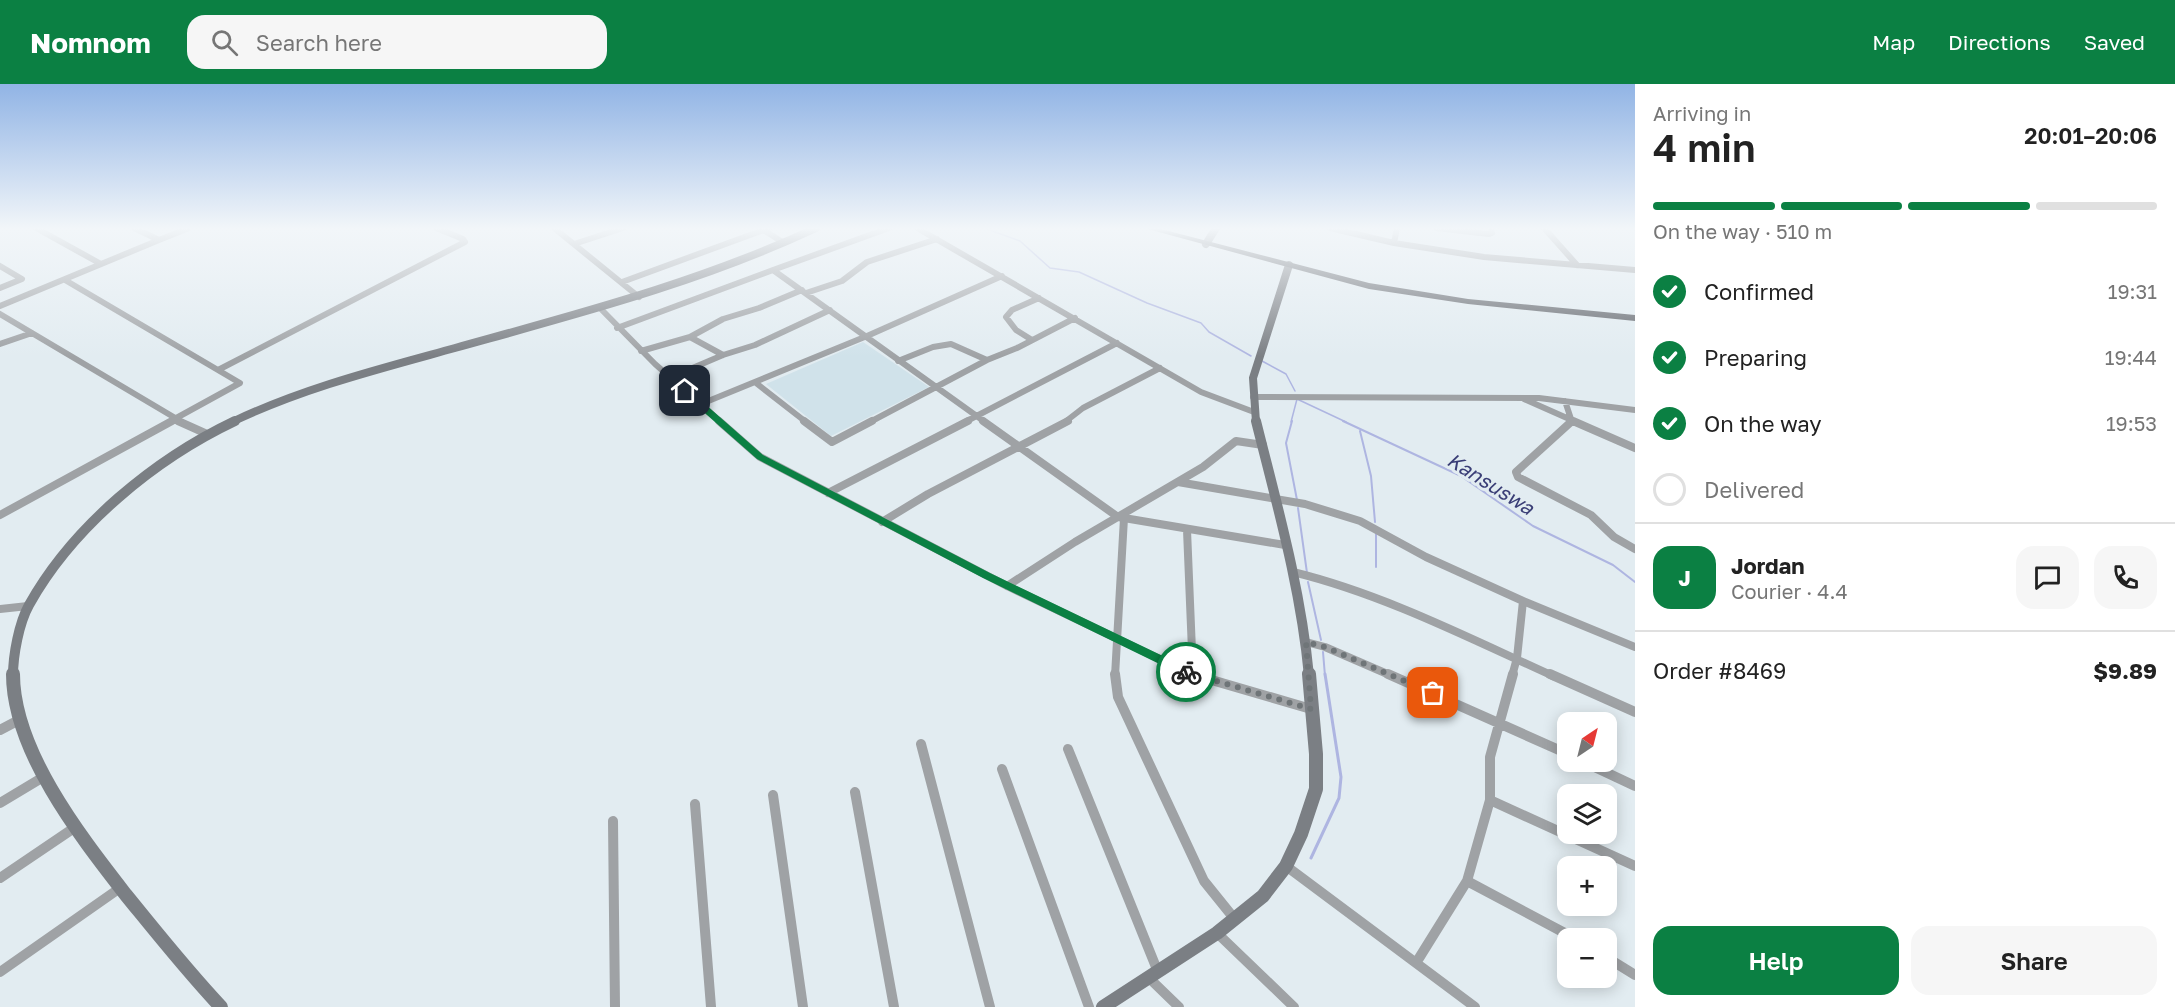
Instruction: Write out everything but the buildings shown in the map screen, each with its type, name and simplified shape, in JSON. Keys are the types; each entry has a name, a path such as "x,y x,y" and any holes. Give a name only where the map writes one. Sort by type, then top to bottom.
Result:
{"main road":[{"path":"1309,271 1368,286 1435,298 1635,318"}],"street":[{"path":"0,288 21,279 8,271"},
{"path":"0,306 85,271"},
{"path":"220,369 409,271"},
{"path":"608,271 639,297"},
{"path":"622,282 651,271"},
{"path":"221,1007 181,964 74,828 45,776 19,720 12,670 28,606 81,534 106,509 161,462 207,434 267,405 321,385 639,297 709,271"},
{"path":"617,328 770,271"},
{"path":"775,271 1121,518 1285,545"},
{"path":"641,351 690,337 723,319 804,291 842,281 855,271"},
{"path":"993,271 1211,397 1254,412"},
{"path":"1102,1007 1217,933 1233,917 1263,896 1286,866 1301,834 1316,789 1316,754 1306,642 1293,572 1254,412 1253,397 1256,367 1287,271"},
{"path":"701,404 867,336 1002,276"},
{"path":"0,515 239,384 240,381 65,280"},
{"path":"1032,340 1016,330 1006,317 1012,310 1039,298"},
{"path":"600,308 617,328 669,378 701,404 750,450 882,522 1007,586 1193,675 1311,709"},
{"path":"669,378 723,355 755,345 830,310"},
{"path":"0,314 175,419 207,434"},
{"path":"756,383 832,441 987,360 1075,318"},
{"path":"0,344 32,333"},
{"path":"690,337 723,355"},
{"path":"828,493 1117,343"},
{"path":"898,361 927,349 951,344 987,360"},
{"path":"882,522 928,494 1067,421 1083,408 1160,368"},
{"path":"1253,397 1520,398 1635,410"},
{"path":"1520,398 1635,448"},
{"path":"1565,401 1572,422"},
{"path":"1572,422 1518,468 1516,471 1518,477 1591,515 1614,537 1635,549"},
{"path":"1007,586 1213,460 1237,440 1263,445"},
{"path":"1178,482 1305,504 1360,521 1426,557 1523,601 1635,647"},
{"path":"1121,518 1115,682 1118,697 1204,881 1233,917"},
{"path":"1187,530 1193,675"},
{"path":"1293,572 1339,585 1516,658 1635,712"},
{"path":"1416,963 1467,881 1490,800 1490,757 1516,658 1523,601"},
{"path":"0,609 28,606"},
{"path":"1306,642 1325,647 1557,749"},
{"path":"0,730 19,720"},
{"path":"921,744 990,1007"},
{"path":"1068,749 1154,975 1179,1007"},
{"path":"1002,769 1089,1007"},
{"path":"1605,772 1635,786"},
{"path":"0,803 45,776"},
{"path":"855,792 894,1007"},
{"path":"773,795 803,1007"},
{"path":"1490,800 1635,866"},
{"path":"695,804 711,1007"},
{"path":"613,821 615,1007"},
{"path":"0,878 74,828"},
{"path":"1286,866 1474,1007"},
{"path":"1467,881 1557,929"},
{"path":"0,972 120,888"},
{"path":"1217,933 1294,1007"},
{"path":"1617,964 1635,975"}],"shaded area":[{"path":"863,342 929,387 831,436 766,384"}],"waterway":[{"name":"Kansuswa","path":"1072,271 1201,323 1209,332 1251,356"},
{"name":"Kansuswa","path":"1262,361 1286,374 1295,391"},
{"name":"Kansuswa","path":"1291,422 1297,399 1346,422"},
{"path":"1292,421 1286,443 1297,500"},
{"name":"Kansuswa","path":"1343,421 1461,476 1533,526 1613,565 1635,582"},
{"path":"1360,431 1371,476 1375,522"},
{"path":"1298,508 1307,573"},
{"path":"1376,534 1376,567"},
{"path":"1308,582 1321,640"},
{"path":"1323,652 1325,676"},
{"path":"1311,858 1339,798 1341,777 1325,674"}],"way so far":[{"path":"1186,672 1311,709 1306,642 1325,647 1433,693"}],"route":[{"path":"685,391 760,457 986,575 1186,672"}]}
